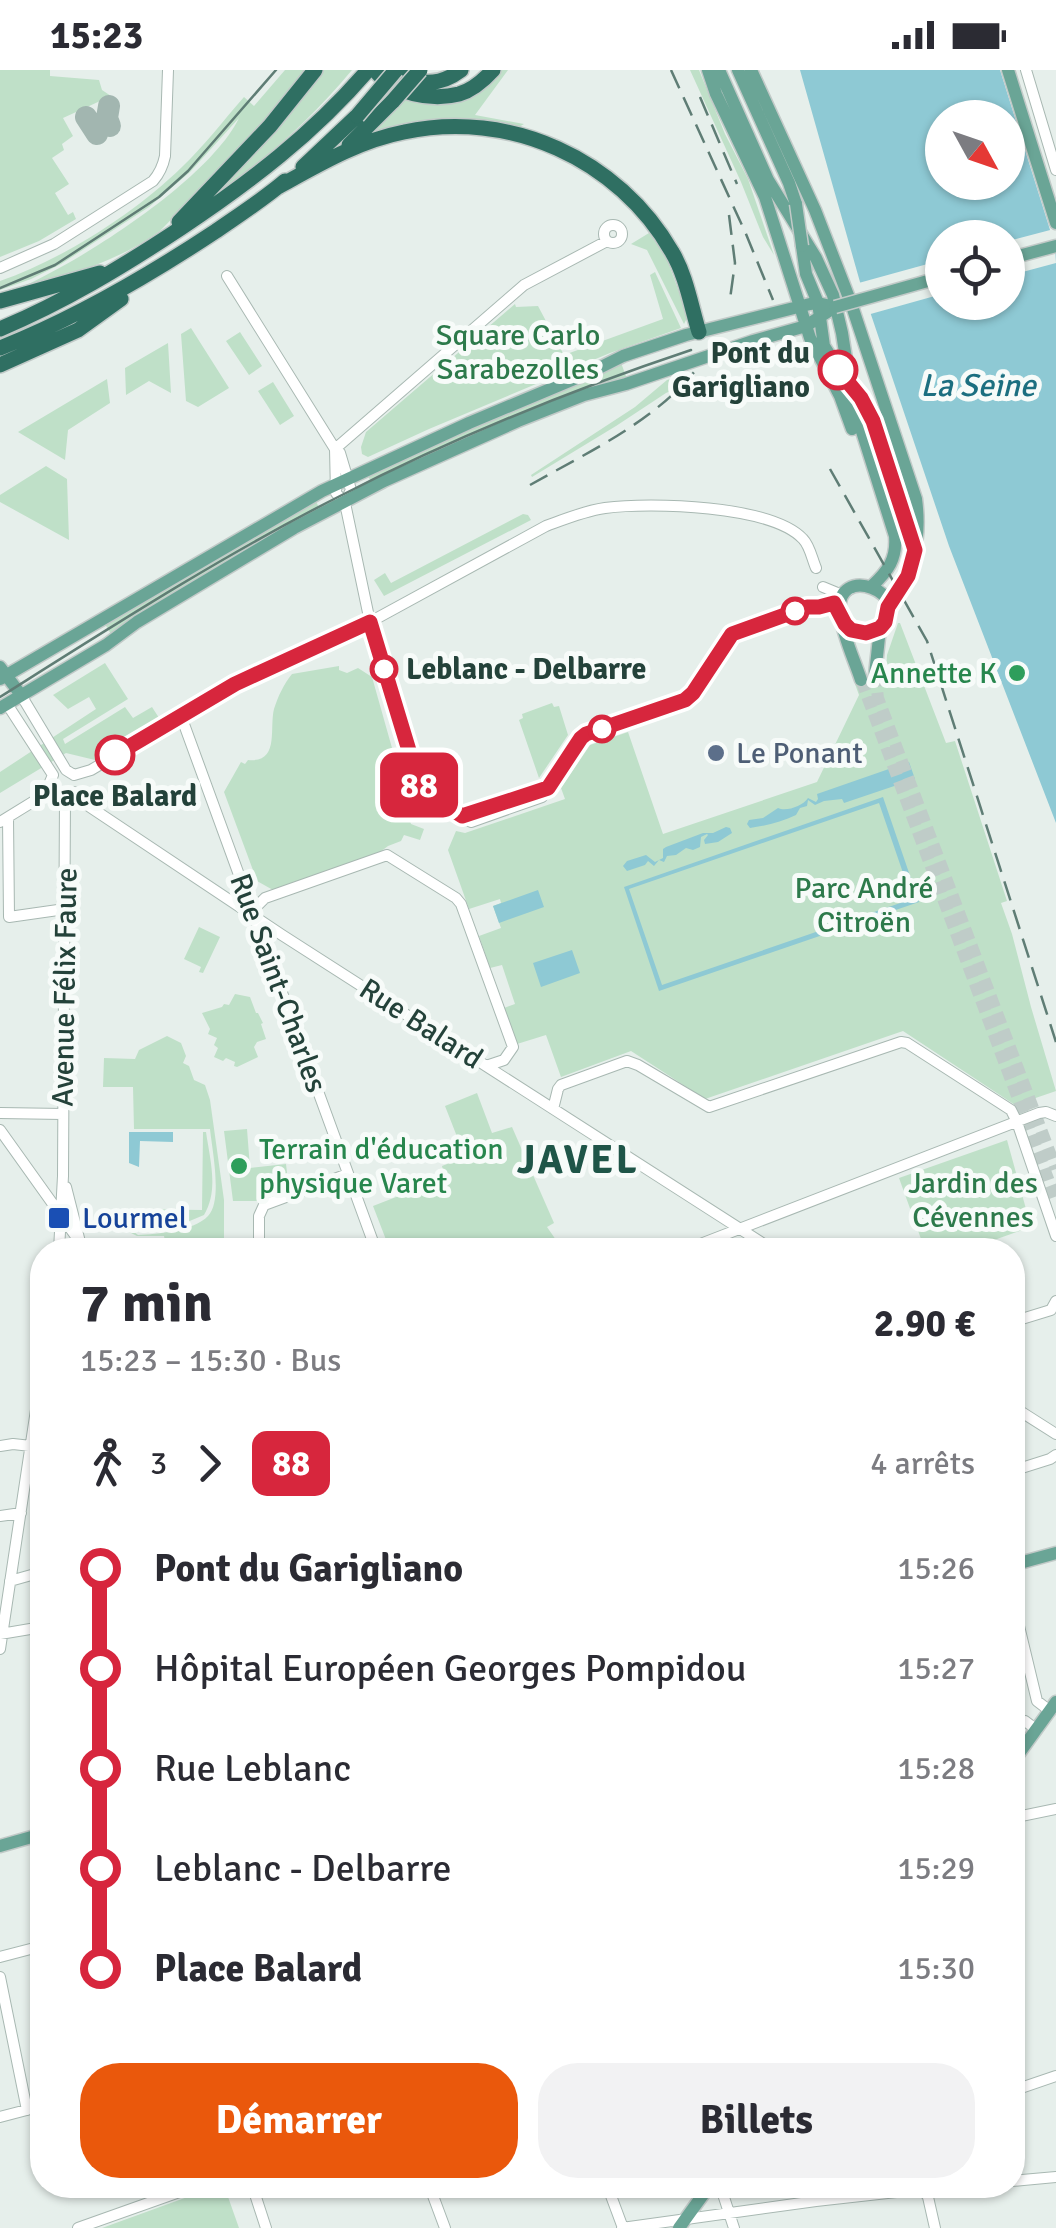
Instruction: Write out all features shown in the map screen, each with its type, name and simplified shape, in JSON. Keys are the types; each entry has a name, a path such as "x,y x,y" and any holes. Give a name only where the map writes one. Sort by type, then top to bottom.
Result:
{"highway":[{"path":"159,243 270,126 314,70"},
{"path":"0,330 51,307 123,266 270,166 372,70 401,90 431,96 469,90 493,70"},
{"path":"339,154 395,70 423,84 443,80 461,70"},
{"path":"0,365 78,330 278,187 363,121 420,70"},
{"path":"448,95 477,70"},
{"path":"278,187 339,154 404,132 467,126 512,132 543,142 592,167 619,187 654,224 678,265 699,332"},
{"path":"0,348 74,315 184,252"},
{"path":"0,301 123,266"}],"main road":[{"path":"708,70 765,198 806,326 844,404 894,536"},
{"path":"719,70 768,180 816,258 836,308 853,403 894,536 892,564 872,586"},
{"path":"738,70 796,204 806,274 818,302 824,346 873,421 915,550"},
{"path":"751,70 815,210 851,303 916,499 919,530 915,550 908,576 880,628 868,678 838,611 850,589 861,585 882,592 888,607"},
{"path":"1008,70 1056,224"},
{"path":"1025,255 1056,246"},
{"path":"2,702 21,696 278,538 384,481 518,420 584,395 806,326 836,308 925,282"},
{"path":"21,696 2,674 114,614 341,478 623,356 799,306 818,302 836,308"},
{"path":"699,332 707,356"},
{"path":"838,611 851,630 866,633 880,628"},
{"path":"1025,1561 1056,1553"},
{"path":"1025,1746 1053,1707"},
{"path":"0,1846 30,1837"},
{"path":"682,2224 701,2198"}],"street":[{"path":"0,268 54,244 153,181 164,167 168,70"},
{"path":"1026,70 1055,164"},
{"path":"334,449 524,285 607,241"},
{"path":"227,276 334,449 341,478 337,497 344,503 370,622 421,790 462,816 474,822 542,797 586,734 689,697 732,634 807,607 838,611"},
{"path":"21,696 70,773 77,782 70,794 56,794 52,790 50,782 58,772 70,773 94,768 235,684 370,622 546,526 576,514 606,508 688,506 754,517 800,537 816,568"},
{"path":"838,611 821,584 840,594 850,589"},
{"path":"2,702 53,776"},
{"name":"Rue Saint-Charles","path":"180,716 372,1238"},
{"path":"52,790 4,820 9,917 66,909"},
{"name":"Rue Balard","path":"70,794 753,1238"},
{"name":"Avenue Félix Faure","path":"60,1238 70,794"},
{"path":"251,912 266,898 385,856 411,868 462,904 513,1047 504,1060 486,1066"},
{"path":"553,1109 562,1086 627,1060 709,1107 907,1043 1010,1110 1056,1236"},
{"path":"0,1112 64,1114"},
{"path":"719,1238 1017,1122 1051,1114"},
{"path":"0,1130 74,1238"},
{"path":"259,1238 264,1205 348,1174"},
{"path":"43,1191 63,1180"},
{"name":"Avenue Félix Faure","path":"63,1180 77,1238"},
{"path":"60,1234 65,1238"},
{"path":"1025,1318 1051,1310 1056,1301"},
{"path":"1025,1414 1056,1434"},
{"path":"0,1446 30,1446"},
{"path":"0,1649 30,1452"},
{"path":"1025,1467 1056,1455"},
{"path":"0,1516 20,1513"},
{"path":"10,1581 30,1575"},
{"path":"1,1634 30,1629"},
{"path":"1025,1651 1037,1701 1053,1707"},
{"path":"1025,1721 1037,1730"},
{"path":"1025,1815 1056,1809"},
{"path":"0,1957 30,1949"},
{"path":"0,1977 28,2110 0,2117"},
{"path":"1025,2087 1056,2076"},
{"path":"1025,2180 1056,2177"},
{"path":"78,2228 162,2198"},
{"path":"256,2198 266,2228"},
{"path":"434,2198 444,2228"},
{"path":"612,2198 622,2228 682,2224 843,2198"},
{"path":"724,2198 734,2228"},
{"path":"928,2198 936,2228"}],"green space":[{"path":"0,70 50,70 50,76 99,80 102,90 111,96 63,118 73,136 62,144 64,150 52,158 69,184 55,193 68,215 73,212 76,219 39,241 0,257"},
{"path":"285,70 305,70 259,129 160,231 108,260 15,290 106,240 172,193 223,142 239,118 190,172 149,207 61,264 0,290 0,281 73,248 142,202 190,159 244,97 254,106"},
{"path":"321,70 352,70 290,136 219,192 218,189"},
{"path":"508,70 475,115 524,124 519,127 466,120 373,132 405,99 444,101 475,88"},
{"path":"690,70 699,70 748,179 774,255 763,237"},
{"path":"649,233 662,246 688,316 684,324 647,250 631,244"},
{"name":"Square Carlo Sarabezolles","path":"655,272 681,328 610,353 368,457 362,454 366,432 515,304 538,306 564,355 663,319 650,275"},
{"path":"191,328 229,388 198,407 186,401 181,334"},
{"path":"240,332 262,366 249,375 226,341"},
{"path":"168,343 171,393 149,381 126,395 125,368"},
{"path":"620,360 627,379 371,482 367,474"},
{"path":"691,373 673,390 532,477 635,407 667,380"},
{"path":"107,379 110,403 68,430 65,460 18,432"},
{"path":"273,382 294,416 280,425 258,391"},
{"path":"46,466 67,479 69,540 0,502 0,495"},
{"path":"315,500 320,509 112,636 105,624"},
{"path":"523,514 531,520 384,596 374,580 385,573 391,583"},
{"name":"Parc André Citroën","path":"898,623 946,743 955,741 1007,901 1001,903 1056,1091 1018,1107 903,1031 705,1099 631,1051 561,1077 546,1035 517,1044 504,1008 515,1004 502,965 490,968 479,936 501,928 493,906 501,903 500,899 469,909 448,850 456,831 465,833 565,799 561,788 590,745 628,732 663,834 817,782 859,695 855,684 886,673 887,655"},
{"path":"105,663 128,699 63,739 65,744 125,707 133,718 152,707 161,721 95,760 66,753 0,793 0,772 96,709 89,697 68,709 53,695"},
{"path":"339,666 339,670 347,673 358,668 372,677 409,797 406,810 411,824 424,829 420,840 404,835 401,841 380,852 273,890 257,881 224,792 241,762 265,756 269,750 274,709 292,674"},
{"path":"552,703 559,706 568,735 539,778 519,720 522,714"},
{"path":"199,927 220,937 203,973 199,972 201,967 184,959"},
{"path":"235,994 250,997 266,1039 254,1047 258,1057 237,1067 226,1058 223,1061 214,1057 217,1038 208,1034 210,1029 202,1013 229,1005"},
{"path":"167,1036 181,1043 186,1056 183,1063 189,1066 194,1080 205,1085 224,1200 224,1238 164,1238 137,1236 127,1231 129,1228 138,1235 185,1228 208,1216 215,1199 210,1129 134,1129 133,1087 103,1087 104,1058 135,1059 139,1050"},
{"path":"477,1093 492,1133 512,1127 554,1223 547,1227 555,1238 385,1238 373,1206 445,1178 442,1166 465,1157 445,1106"},
{"name":"Terrain d'éducation physique Varet","path":"247,1129 250,1168 286,1164 289,1190 258,1201 233,1201 224,1131"},
{"path":"203,1132 212,1185 204,1215 180,1225 147,1213 128,1217 128,1209 202,1210"},
{"name":"Jardin des Cévennes","path":"1007,1140 1031,1227 1000,1238 921,1238 899,1178"},
{"path":"185,2198 228,2198 239,2228 102,2228"}],"water":[{"name":"La Seine","path":"800,70 1000,70 1009,100 925,100 925,200 1025,200 1025,150 1056,249 1056,823 949,546 860,282"},
{"path":"909,762 915,779 844,803 842,799 815,805 808,800 807,806 785,820 750,828 747,824 778,808 798,806 808,798 816,802 817,794"},
{"path":"883,797 919,902 659,991 624,887","holes":["879,803 912,899 662,985 629,889"]},
{"path":"726,827 732,833 718,842 705,844 707,834 701,837 700,847 686,848 667,856 664,862 659,860 666,847"},
{"path":"646,855 655,862 659,860 654,866 648,861 627,871 623,866 627,861"},
{"path":"538,890 544,907 499,923 493,906"},
{"path":"572,950 580,973 541,987 533,963"},
{"path":"129,1132 173,1132 173,1142 140,1141 139,1167 129,1163"}],"pier":[{"path":"1054,229 1056,263 1025,271 1025,237"},
{"path":"925,265 925,299 867,315 855,284"}],"taxiway":[{"path":"109,106 110,126"},
{"path":"86,117 97,134"}],"tunnel":[{"path":"875,675 878,698 1056,1169"},
{"path":"861,680 1056,1200"}],"tram line":[{"path":"0,288 55,265 159,197 188,171 276,70"},
{"path":"0,697 210,567 340,496 513,416 691,350"}],"railway":[{"path":"671,70 773,300"},
{"path":"700,97 737,184"},
{"path":"729,215 735,263 730,299"},
{"path":"530,485 639,421 695,371"},
{"path":"830,469 927,641 1056,1042"}],"bus line":[{"name":"88","path":"115,755 235,684 370,622 417,782 421,790 462,816 548,788 586,734 685,700 732,634 807,607 834,603 851,630 873,632 885,622 888,607 908,576 915,550 873,421 861,398 838,370"}],"place":[{"name":"Pont du Garigliano","path":"838,370"},
{"name":"Leblanc - Delbarre","path":"384,669"},
{"name":"Annette K","path":"1017,673"},
{"name":"Le Ponant","path":"716,753"},
{"name":"Place Balard","path":"115,755"},
{"name":"Terrain d'éducation physique Varet","path":"239,1166"},
{"name":"Lourmel","path":"59,1218"}],"district":[{"name":"JAVEL","path":"578,1160"}]}
